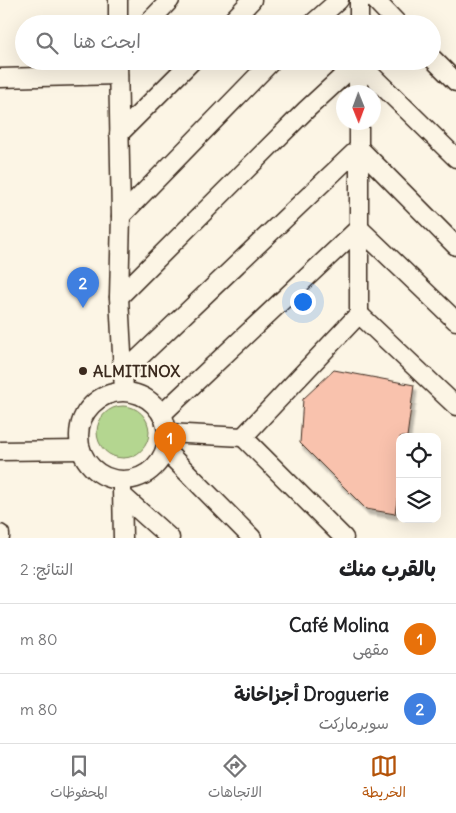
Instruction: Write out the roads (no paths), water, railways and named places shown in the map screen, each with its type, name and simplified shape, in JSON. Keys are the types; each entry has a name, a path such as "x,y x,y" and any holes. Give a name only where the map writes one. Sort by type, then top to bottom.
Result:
{"street":[{"path":"118,0 118,15"},
{"path":"156,15 170,0"},
{"path":"237,15 252,0"},
{"path":"322,15 339,0"},
{"path":"358,15 359,0"},
{"path":"375,0 389,15"},
{"path":"441,67 456,82"},
{"path":"0,78 94,70"},
{"path":"118,70 121,216 119,296 124,391"},
{"path":"118,134 183,70"},
{"path":"121,216 263,70"},
{"path":"119,296 279,137 350,70"},
{"path":"358,70 358,85"},
{"path":"366,70 456,158"},
{"path":"243,437 359,314 359,130"},
{"path":"123,374 359,148"},
{"path":"359,148 456,246"},
{"path":"359,228 456,321"},
{"path":"162,414 359,228"},
{"path":"359,314 456,406"},
{"path":"122,488 146,473 157,463 164,450 167,433 162,414 146,398 136,393 124,391 103,396 87,409 79,429 78,440 81,450 90,466 122,488 170,538"},
{"path":"167,433 243,437 344,538"},
{"path":"0,451 81,450"},
{"path":"164,450 252,538"},
{"path":"122,488 123,538"}],"place":[{"name":"Droguerie أجزاخانة","path":"83,308"},
{"name":"ALMITINOX","path":"83,371"},
{"name":"Café Molina","path":"170,463"}]}
